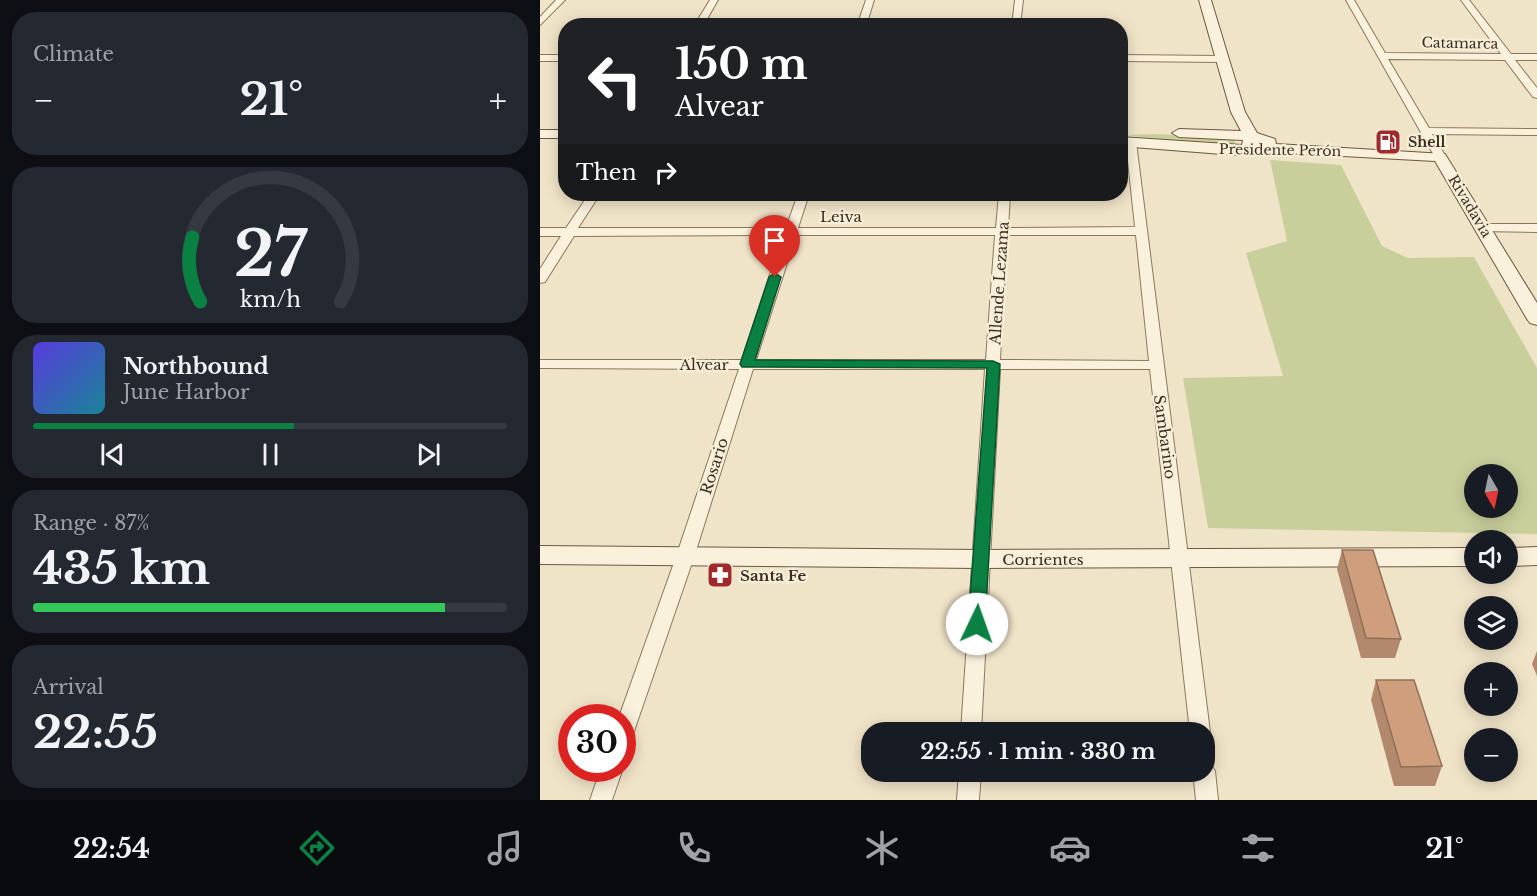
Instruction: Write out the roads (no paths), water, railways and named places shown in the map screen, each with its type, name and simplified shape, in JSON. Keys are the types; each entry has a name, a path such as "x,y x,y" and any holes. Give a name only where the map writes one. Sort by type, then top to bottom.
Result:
{"street":[{"path":"540,22 561,0"},
{"path":"703,18 714,0"},
{"path":"864,18 870,0"},
{"path":"1017,18 1019,0"},
{"path":"1205,0 1221,58 1250,143"},
{"name":"Rivadavia","path":"1350,0 1537,319"},
{"path":"1464,0 1537,95"},
{"name":"Catamarca","path":"1383,56 1537,57"},
{"path":"540,58 558,58"},
{"path":"1128,58 1221,58"},
{"path":"1426,131 1537,132"},
{"path":"540,134 558,134"},
{"name":"Presidente Perón","path":"1128,138 1250,143 1287,148 1440,157"},
{"name":"Sambarino","path":"1128,159 1142,231 1199,722"},
{"path":"540,279 590,201"},
{"name":"Rosario","path":"634,704 687,551 800,201"},
{"name":"Allende Lezama","path":"972,722 980,553 1004,201"},
{"path":"1483,228 1537,228"},
{"name":"Leiva","path":"540,232 1142,231"},
{"name":"Alvear","path":"540,364 1156,365"},
{"name":"Corrientes","path":"540,543 687,551"},
{"path":"1518,545 1537,545"},
{"name":"Corrientes","path":"1180,553 1464,546"},
{"name":"Corrientes","path":"540,555 687,551 1464,557"},
{"path":"1518,556 1537,556"},
{"path":"601,800 607,782"},
{"path":"968,800 969,782"},
{"path":"1205,782 1207,800"}],"place":[{"name":"Shell","path":"1388,142"},
{"name":"Santa Fe","path":"720,575"}]}
